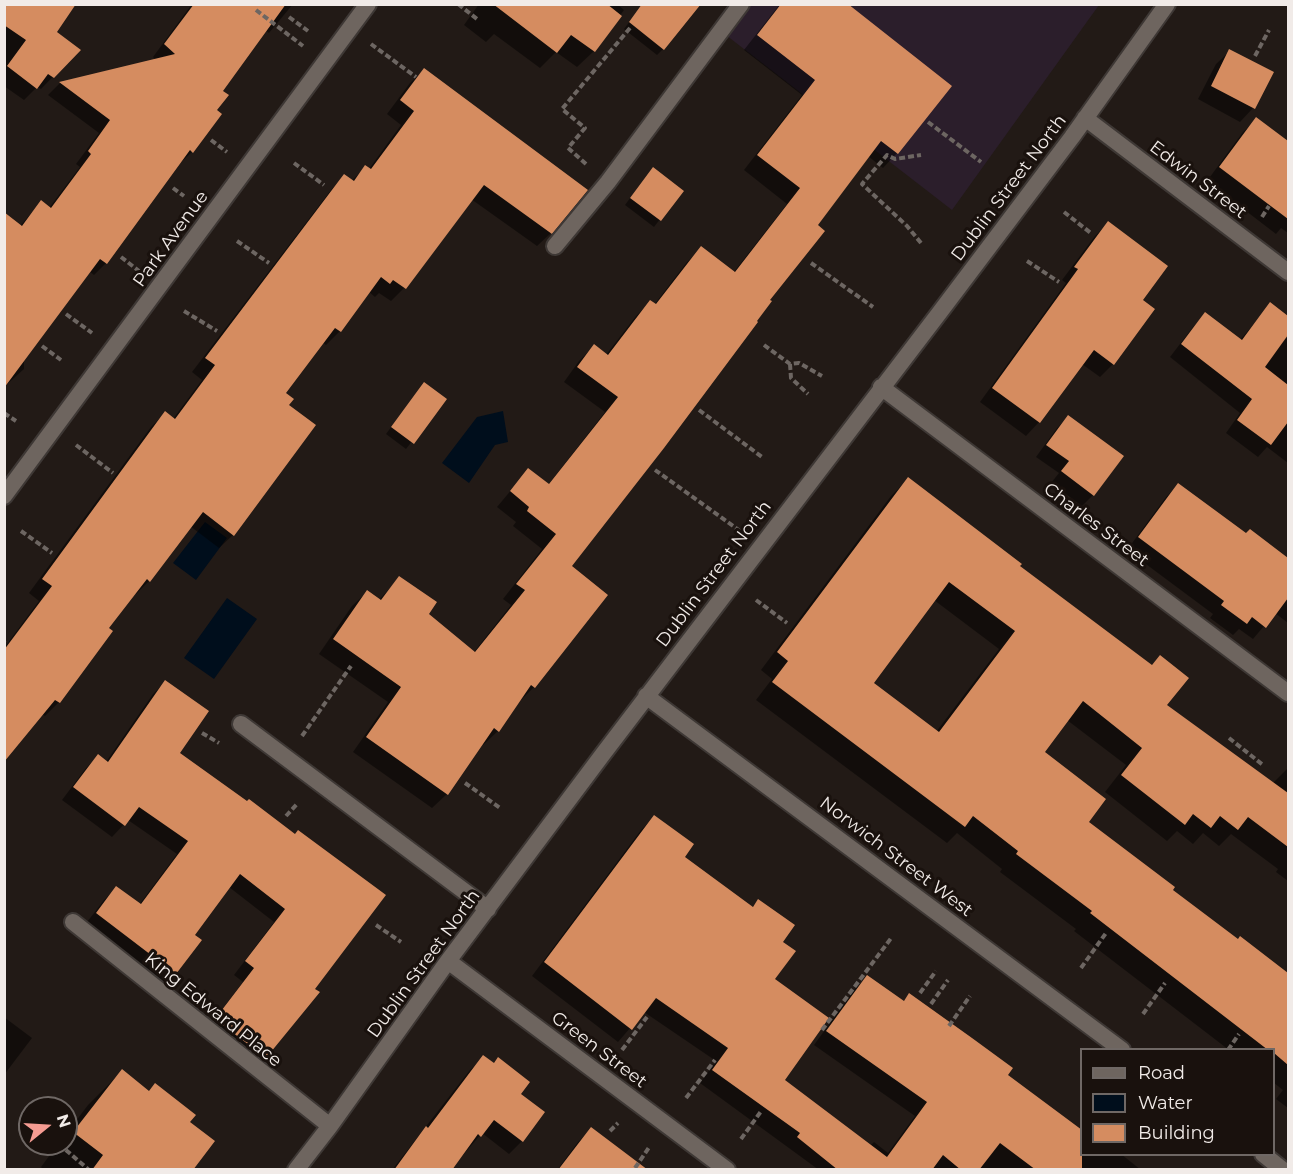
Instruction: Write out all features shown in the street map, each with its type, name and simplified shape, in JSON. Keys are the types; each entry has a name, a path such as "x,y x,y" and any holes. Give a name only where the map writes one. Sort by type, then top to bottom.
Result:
{"street":[{"name":"Park Avenue","path":"4,496 368,4"},
{"path":"555,246 608,182 741,4"},
{"name":"Dublin Street North","path":"296,1170 448,961 646,696 940,312 1167,4"},
{"name":"Edwin Street","path":"1085,118 1288,272"},
{"name":"Charles Street","path":"881,387 1288,693"},
{"name":"Norwich Street West","path":"646,696 1119,1048"},
{"path":"241,724 488,909"},
{"name":"King Edward Place","path":"73,922 330,1126"},
{"name":"Green Street","path":"448,961 727,1170"},
{"path":"1264,1156 1283,1170"}],"path":[{"path":"458,4 477,19"},
{"path":"256,10 326,62"},
{"path":"289,17 308,31"},
{"path":"608,182 568,148 585,128 562,109 630,28"},
{"path":"350,29 416,77"},
{"path":"1255,56 1269,30"},
{"path":"928,122 981,162"},
{"path":"921,155 895,159 887,155 862,184 907,226 921,243"},
{"path":"294,164 324,185"},
{"path":"173,189 184,196"},
{"path":"1262,217 1269,206"},
{"path":"1064,212 1092,234"},
{"path":"237,241 269,262"},
{"path":"1027,261 1059,282"},
{"path":"811,263 873,307"},
{"path":"184,311 217,332"},
{"path":"764,345 790,364 799,363 822,376"},
{"path":"42,346 61,360"},
{"path":"790,364 791,378 808,394"},
{"path":"699,410 762,457"},
{"path":"4,413 16,421"},
{"path":"55,429 113,473"},
{"path":"655,470 761,546"},
{"path":"21,531 52,553"},
{"path":"733,582 787,623"},
{"path":"302,736 351,666"},
{"path":"202,733 224,746"},
{"path":"1228,738 1263,765"},
{"path":"465,783 500,808"},
{"path":"286,816 297,803"},
{"path":"376,925 400,942"},
{"path":"1081,968 1106,933"},
{"path":"822,1030 892,937"},
{"path":"920,993 936,971"},
{"path":"931,1004 948,980"},
{"path":"1143,1014 1165,983"},
{"path":"949,1026 970,996"},
{"path":"622,1050 647,1017"},
{"path":"1229,1048 1239,1034"},
{"path":"686,1098 715,1060"},
{"path":"741,1139 762,1110"},
{"path":"610,1131 619,1121"},
{"path":"635,1168 651,1145"},
{"path":"73,1156 89,1170"}],"shaded area":[{"path":"743,5 1099,5 952,210 722,32"}],"water":[{"path":"503,411 508,442 495,445 469,483 442,463 477,417"},
{"path":"205,522 227,538 196,580 173,563"},
{"path":"227,598 257,619 214,679 184,658"}],"building":[{"path":"4,4 76,4 57,32 81,50 54,78 48,74 37,89 7,66 26,40 4,25"},
{"path":"194,4 286,4 223,91 229,95 217,110 222,114 193,153 190,150 107,264 100,259 4,388 4,212 22,226 41,200 51,208 91,154 88,151 110,120 59,82 175,54 164,44"},
{"path":"493,4 607,4 622,16 595,52 571,35 557,53"},
{"path":"642,4 701,4 664,50 629,22"},
{"path":"781,4 848,4 952,86 898,154 881,141 818,225 825,231 770,300 772,301 758,322 572,566 608,595 535,688 531,685 499,732 494,728 448,795 366,737 401,687 333,639 367,590 381,600 399,576 437,602 429,614 475,652 525,590 516,584 556,534 527,511 529,507 510,491 528,468 549,484 618,397 577,367 594,344 608,355 650,300 656,304 701,246 735,272 800,188 757,155 815,80 757,35"},
{"path":"1229,49 1274,72 1255,109 1211,86"},
{"path":"424,68 588,190 552,234 484,185 406,289 393,280 390,284 381,277 341,332 335,328 286,393 294,399 289,405 316,425 234,536 203,512 150,582 147,579 109,628 113,631 60,703 55,700 4,762 4,650 52,586 42,579 165,411 175,419 215,365 205,358 344,174 354,181 365,165 371,169 414,111 400,100"},
{"path":"1256,117 1288,141 1288,219 1219,167"},
{"path":"653,167 684,191 661,221 630,198"},
{"path":"1108,221 1168,266 1143,300 1155,309 1114,365 1094,350 1040,423 992,388 1078,269 1074,267"},
{"path":"1270,302 1288,316 1288,335 1265,367 1288,385 1288,422 1271,445 1237,420 1252,399 1181,344 1205,312 1242,340"},
{"path":"424,382 447,399 414,444 391,427"},
{"path":"1068,415 1124,456 1094,496 1061,471 1069,461 1046,445"},
{"path":"908,477 1022,564 1020,566 1152,665 1160,655 1189,678 1167,705 1288,793 1288,847 1248,817 1238,830 1220,816 1211,828 1193,814 1185,825 1121,775 1142,748 1083,701 1045,752 1106,799 1089,822 1175,887 1173,890 1238,939 1240,936 1288,973 1288,1065 1275,1054 1275,1048 1265,1048 1090,913 1092,911 1016,854 1018,851 973,816 965,827 772,682 788,661 777,652","holes":["949,582 1015,631 939,732 874,683"]},
{"path":"1178,483 1246,533 1250,529 1288,558 1288,598 1266,628 1252,617 1247,624 1221,605 1224,601 1138,537"},
{"path":"165,680 209,711 180,753 247,801 249,799 295,834 298,830 386,895 315,989 320,992 266,1058 215,1019 254,968 245,961 285,909 240,874 195,935 202,940 176,974 96,913 116,886 141,904 188,841 139,807 125,826 73,787 98,754 108,762"},
{"path":"654,815 694,844 685,857 753,907 758,899 795,925 783,942 796,951 775,979 829,1018 785,1080 887,1157 927,1102 826,1031 867,975 904,1001 909,993 972,1038 1013,1068 1008,1075 1080,1129 1082,1170 1036,1170 1000,1143 979,1170 961,1170 943,1155 932,1170 838,1170 797,1137 800,1133 712,1070 728,1048 656,998 632,1030 544,962"},
{"path":"483,1055 494,1063 498,1057 530,1082 521,1094 545,1112 523,1142 494,1120 481,1137 478,1134 452,1170 394,1170 426,1126 428,1128"},
{"path":"122,1069 149,1091 155,1083 196,1115 190,1122 215,1141 193,1170 92,1170 103,1155 78,1136 78,1126"},
{"path":"591,1127 648,1170 558,1170"}]}
